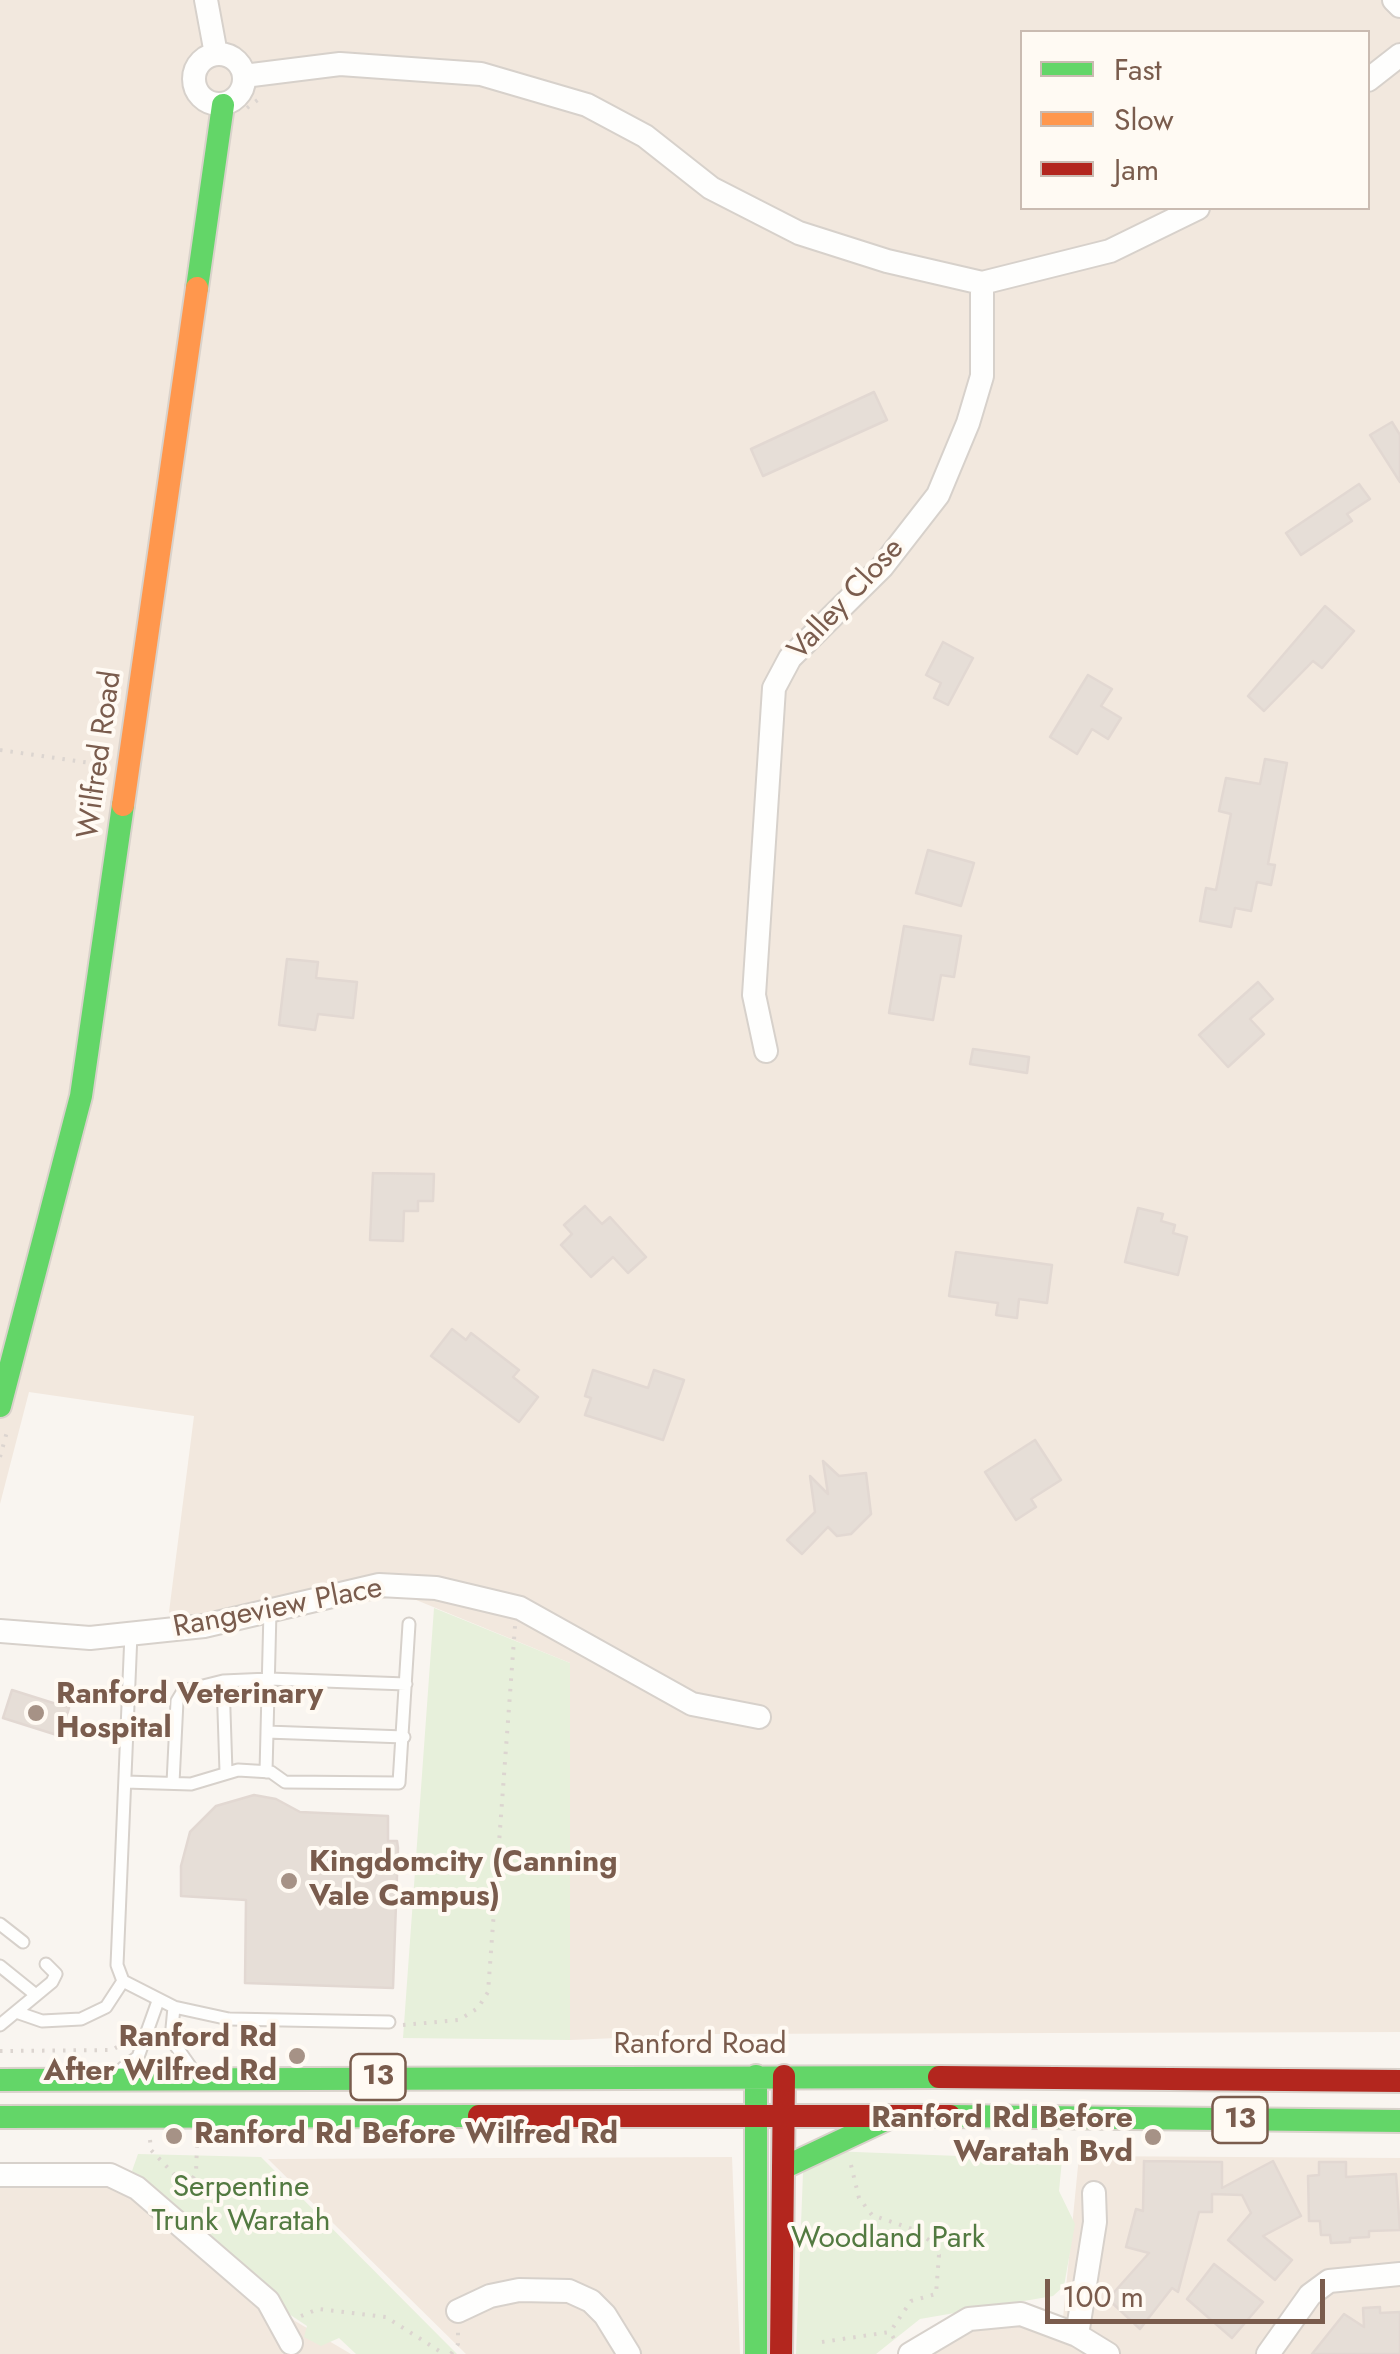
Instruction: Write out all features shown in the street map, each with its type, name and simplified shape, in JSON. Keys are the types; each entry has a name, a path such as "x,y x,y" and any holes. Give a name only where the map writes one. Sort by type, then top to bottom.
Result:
{"main road":[{"name":"Wilfred Road","path":"0,1406 80,1096 223,105"},
{"path":"756,2076 756,2354"},
{"name":"Ranford Road","path":"0,2080 784,2076 1400,2081"},
{"path":"781,2354 784,2076"},
{"name":"13","path":"0,2116 895,2116 1400,2121"},
{"path":"783,2168 895,2116"}],"street":[{"path":"206,0 216,54"},
{"path":"1394,0 1400,6"},
{"path":"223,105 200,98 193,83 202,60 216,54 239,63 244,76 340,64 481,74 587,105 645,136 711,188 798,233 887,262 982,283 1110,251 1194,210"},
{"path":"1370,78 1400,54"},
{"name":"Wilfred Road","path":"223,105 242,90 244,76"},
{"name":"Valley Close","path":"766,1051 754,995 774,688 790,658 882,567 938,496 968,423 982,376 982,283"},
{"name":"Rangeview Place","path":"3,1628 64,1638 131,1634 204,1626 379,1585 436,1588 520,1608 692,1704 759,1718"},
{"path":"0,2175 110,2175 136,2188 268,2301 286,2333"},
{"path":"1077,2335 1096,2222 1094,2194"},
{"path":"1268,2354 1310,2296 1328,2281 1400,2274"},
{"path":"458,2311 490,2296 520,2290 569,2291 591,2301 605,2315 629,2354"},
{"path":"910,2354 969,2319 1021,2314 1077,2335 1108,2354"}],"lane":[{"path":"266,1772 270,1611"},
{"path":"126,1782 206,1781 226,1772 266,1772 286,1782 392,1786 402,1777 409,1624"},
{"path":"131,1634 117,1965 123,1981 174,2007 229,2019 388,2022"},
{"path":"173,1783 179,1695 224,1681 269,1678 406,1684"},
{"path":"224,1681 226,1772"},
{"path":"267,1732 404,1737"},
{"path":"0,1924 23,1942"},
{"path":"0,2025 56,1974 46,1964"},
{"path":"0,1966 36,1996"},
{"path":"16,2012 42,2021 81,2019 106,2007 123,1981"},
{"path":"90,2078 126,2066 138,2057 158,2001"},
{"path":"174,2007 170,2026 176,2050 187,2067 213,2078"}],"path":[{"path":"0,750 129,769"},
{"path":"388,2022 439,2025 459,2020 478,2008 488,1992 510,1656 520,1608"},
{"path":"0,2050 106,2050 135,2041"},
{"path":"150,2135 152,2150 187,2187"},
{"path":"164,2212 187,2196 187,2187 196,2173 198,2136"},
{"path":"822,2342 890,2332 910,2301 936,2294 939,2256 934,2243 916,2230 872,2215 850,2176 851,2156"},
{"path":"286,2333 318,2309 386,2316 444,2354"},
{"path":"451,2354 458,2344 458,2311"},
{"path":"890,2332 902,2354"}],"shaded area":[{"path":"0,0 1400,0 1400,2032 710,2034 570,2040 570,1663 404,1595 190,1636 169,1612 194,1416 29,1392 0,1504"},
{"path":"1079,2156 1400,2158 1400,2354 911,2354 985,2319 1063,2318"},
{"path":"732,2157 740,2354 466,2354 268,2159"},
{"path":"0,2165 128,2172 295,2321 351,2354 0,2354"}],"green space":[{"path":"434,1608 570,1663 570,2040 403,2038"},
{"name":"Woodland Park","path":"830,2151 1062,2160 1059,2191 1075,2224 1064,2286 1053,2296 920,2319 876,2354 796,2354 803,2173"},
{"name":"Serpentine Trunk Waratah","path":"138,2154 261,2157 457,2354 356,2354 339,2338 321,2346 304,2337 307,2326 286,2312 132,2171"}],"building":[{"path":"874,392 887,420 763,476 751,449"},
{"path":"1392,422 1400,435 1400,482 1370,435"},
{"path":"1359,484 1370,499 1347,514 1352,521 1301,555 1286,533"},
{"path":"1325,606 1354,631 1322,668 1313,661 1264,711 1248,696"},
{"path":"943,642 973,658 948,705 934,698 941,683 926,675"},
{"path":"1088,675 1112,689 1101,706 1121,718 1108,739 1092,729 1077,754 1050,737"},
{"path":"1265,759 1287,763 1268,864 1275,865 1271,885 1257,882 1251,911 1235,908 1231,927 1200,921 1206,888 1216,890 1231,814 1219,811 1226,778 1260,784"},
{"path":"928,850 974,863 961,906 916,893"},
{"path":"904,926 961,936 954,977 941,975 933,1020 889,1013"},
{"path":"287,959 318,962 316,978 357,982 353,1018 318,1014 315,1030 279,1025"},
{"path":"1258,982 1273,999 1250,1019 1264,1034 1228,1067 1199,1035"},
{"path":"973,1049 1029,1057 1027,1073 970,1064"},
{"path":"373,1173 434,1174 433,1201 418,1201 418,1211 404,1211 403,1241 370,1240"},
{"path":"585,1206 602,1224 610,1217 646,1257 628,1273 613,1257 591,1277 561,1245 572,1234 564,1225"},
{"path":"1138,1208 1163,1214 1161,1221 1175,1225 1173,1233 1187,1237 1178,1275 1125,1262"},
{"path":"956,1252 1052,1265 1047,1303 1019,1299 1017,1318 996,1315 998,1303 949,1296"},
{"path":"452,1329 466,1340 471,1333 519,1370 513,1377 538,1397 519,1422 431,1356"},
{"path":"593,1370 648,1388 654,1370 684,1380 663,1440 585,1415 591,1398 585,1396"},
{"path":"1035,1440 1061,1480 1031,1499 1036,1507 1016,1520 985,1472"},
{"path":"823,1461 839,1476 866,1473 871,1514 851,1534 837,1536 828,1527 802,1554 787,1540 815,1512 810,1476 828,1494"},
{"name":"Ranford Veterinary Hospital","path":"12,1690 69,1708 60,1736 3,1718"},
{"name":"Kingdomcity (Canning Vale Campus)","path":"254,1795 276,1799 300,1812 388,1816 388,1841 397,1841 398,1848 393,1988 245,1983 246,1900 181,1896 181,1866 190,1832 216,1806"},
{"path":"1144,2161 1222,2162 1222,2188 1273,2161 1301,2216 1263,2236 1292,2260 1275,2280 1228,2240 1251,2213 1242,2195 1212,2194 1212,2212 1199,2212 1178,2292 1172,2288 1140,2329 1108,2299 1149,2253 1126,2247 1136,2209 1143,2211"},
{"path":"1319,2162 1346,2162 1346,2177 1396,2174 1400,2230 1369,2231 1369,2237 1350,2238 1350,2242 1331,2243 1330,2235 1321,2235 1320,2221 1309,2221 1308,2176 1319,2175"},
{"path":"1214,2264 1263,2302 1232,2338 1187,2299"},
{"path":"1380,2307 1380,2313 1400,2312 1400,2354 1312,2354 1344,2314 1364,2327 1363,2308"}],"traffic: fast":[{"path":"197,288 223,105"},
{"path":"0,1406 81,1096 123,805"},
{"path":"756,2076 756,2354"},
{"path":"0,2080 939,2077"},
{"path":"0,2117 479,2116"},
{"path":"950,2116 1400,2121"},
{"path":"783,2168 885,2120"}],"traffic: slow":[{"path":"123,805 197,288"}],"traffic: jam":[{"path":"781,2354 784,2076"},
{"path":"939,2077 1400,2081"},
{"path":"479,2116 950,2116"}],"place":[{"name":"Ranford Veterinary Hospital","path":"36,1713"},
{"name":"Kingdomcity (Canning Vale Campus)","path":"289,1881"},
{"name":"Ranford Rd After Wilfred Rd","path":"297,2056"},
{"name":"Ranford Rd Before Wilfred Rd","path":"174,2136"},
{"name":"Ranford Rd Before Waratah Bvd","path":"1153,2137"}]}
